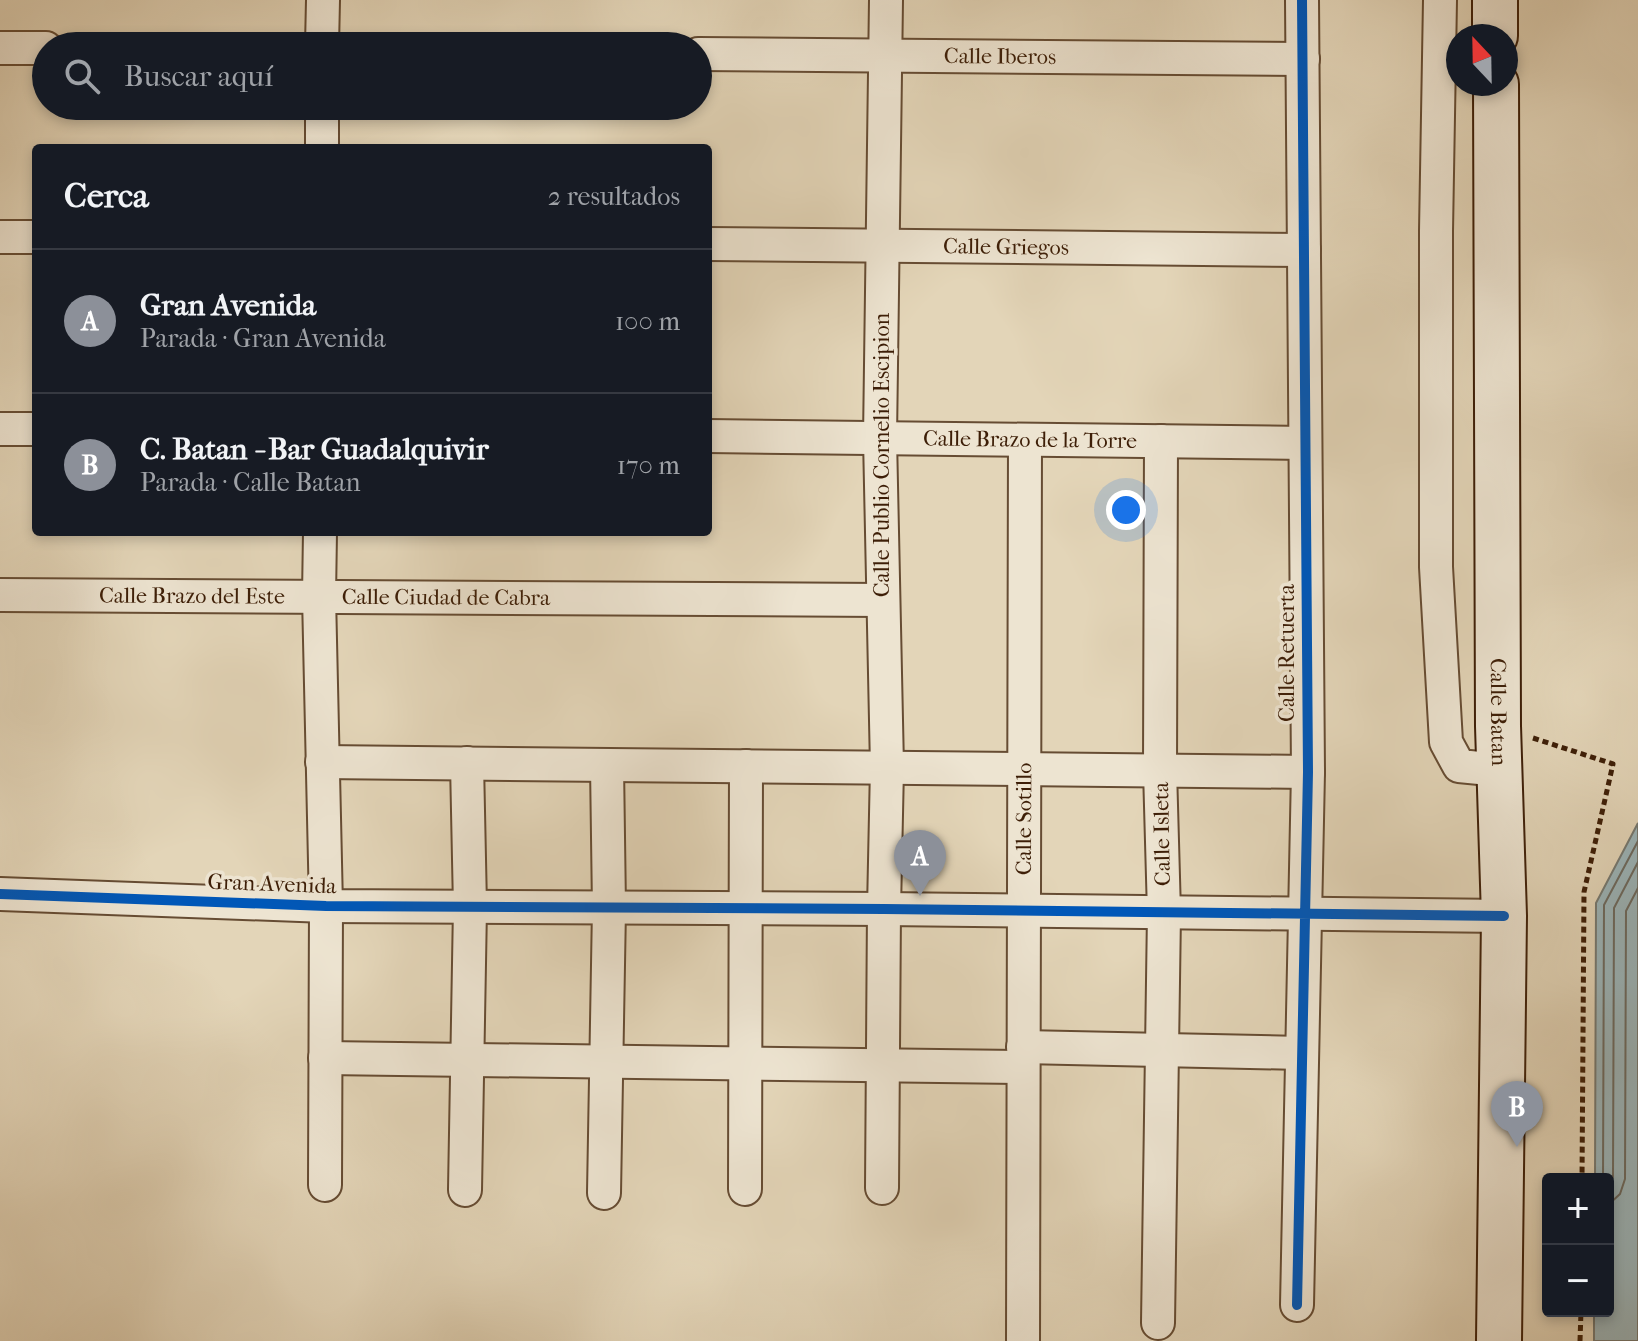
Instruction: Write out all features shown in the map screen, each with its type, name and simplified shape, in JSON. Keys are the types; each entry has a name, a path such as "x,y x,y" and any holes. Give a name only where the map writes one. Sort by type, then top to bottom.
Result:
{"street":[{"path":"322,32 323,0"},
{"name":"Calle Publio Cornelio Escipion","path":"882,1188 887,767 880,438 886,0"},
{"name":"Calle Retuerta","path":"1297,1305 1308,772 1302,0"},
{"path":"1440,0 1436,567 1446,742 1459,766 1500,770"},
{"path":"1495,0 1495,24"},
{"path":"0,48 32,48"},
{"name":"Calle Iberos","path":"712,54 1303,59"},
{"name":"Calle Batan","path":"1496,96 1498,726 1504,916 1499,1341"},
{"path":"322,120 322,144"},
{"path":"0,237 32,237"},
{"name":"Calle Griegos","path":"712,244 1304,250"},
{"path":"0,429 32,429"},
{"name":"Calle Brazo de la Torre","path":"712,436 1305,443"},
{"name":"Calle Sotillo","path":"1023,1341 1025,440"},
{"name":"Calle Isleta","path":"1158,1323 1164,913 1160,770 1161,441"},
{"path":"319,596 320,536"},
{"name":"Calle Brazo del Este","path":"0,595 319,596"},
{"name":"Calle Ciudad de Cabra","path":"325,1185 326,906 319,596 883,600"},
{"path":"322,762 1308,772"},
{"path":"465,1190 470,907 467,763"},
{"path":"604,1193 609,908 607,765"},
{"path":"745,1189 746,766"},
{"name":"Gran Avenida","path":"0,894 326,906 1504,916"},
{"path":"325,1058 883,1066 1161,1050 1301,1053"}],"path":[{"path":"1498,726 1613,764 1584,892 1582,1173"},
{"path":"1580,1341 1581,1317"}],"water":[{"path":"1638,823 1638,1341 1594,1341 1594,1317 1614,1317 1614,1173 1595,1173 1596,903"}],"cycle path":[{"path":"1297,1305 1308,772 1302,0"},
{"path":"0,894 326,906 1504,916"}],"place":[{"name":"Gran Avenida","path":"920,896"},
{"name":"C. Batan - Bar Guadalquivir","path":"1517,1147"}]}
